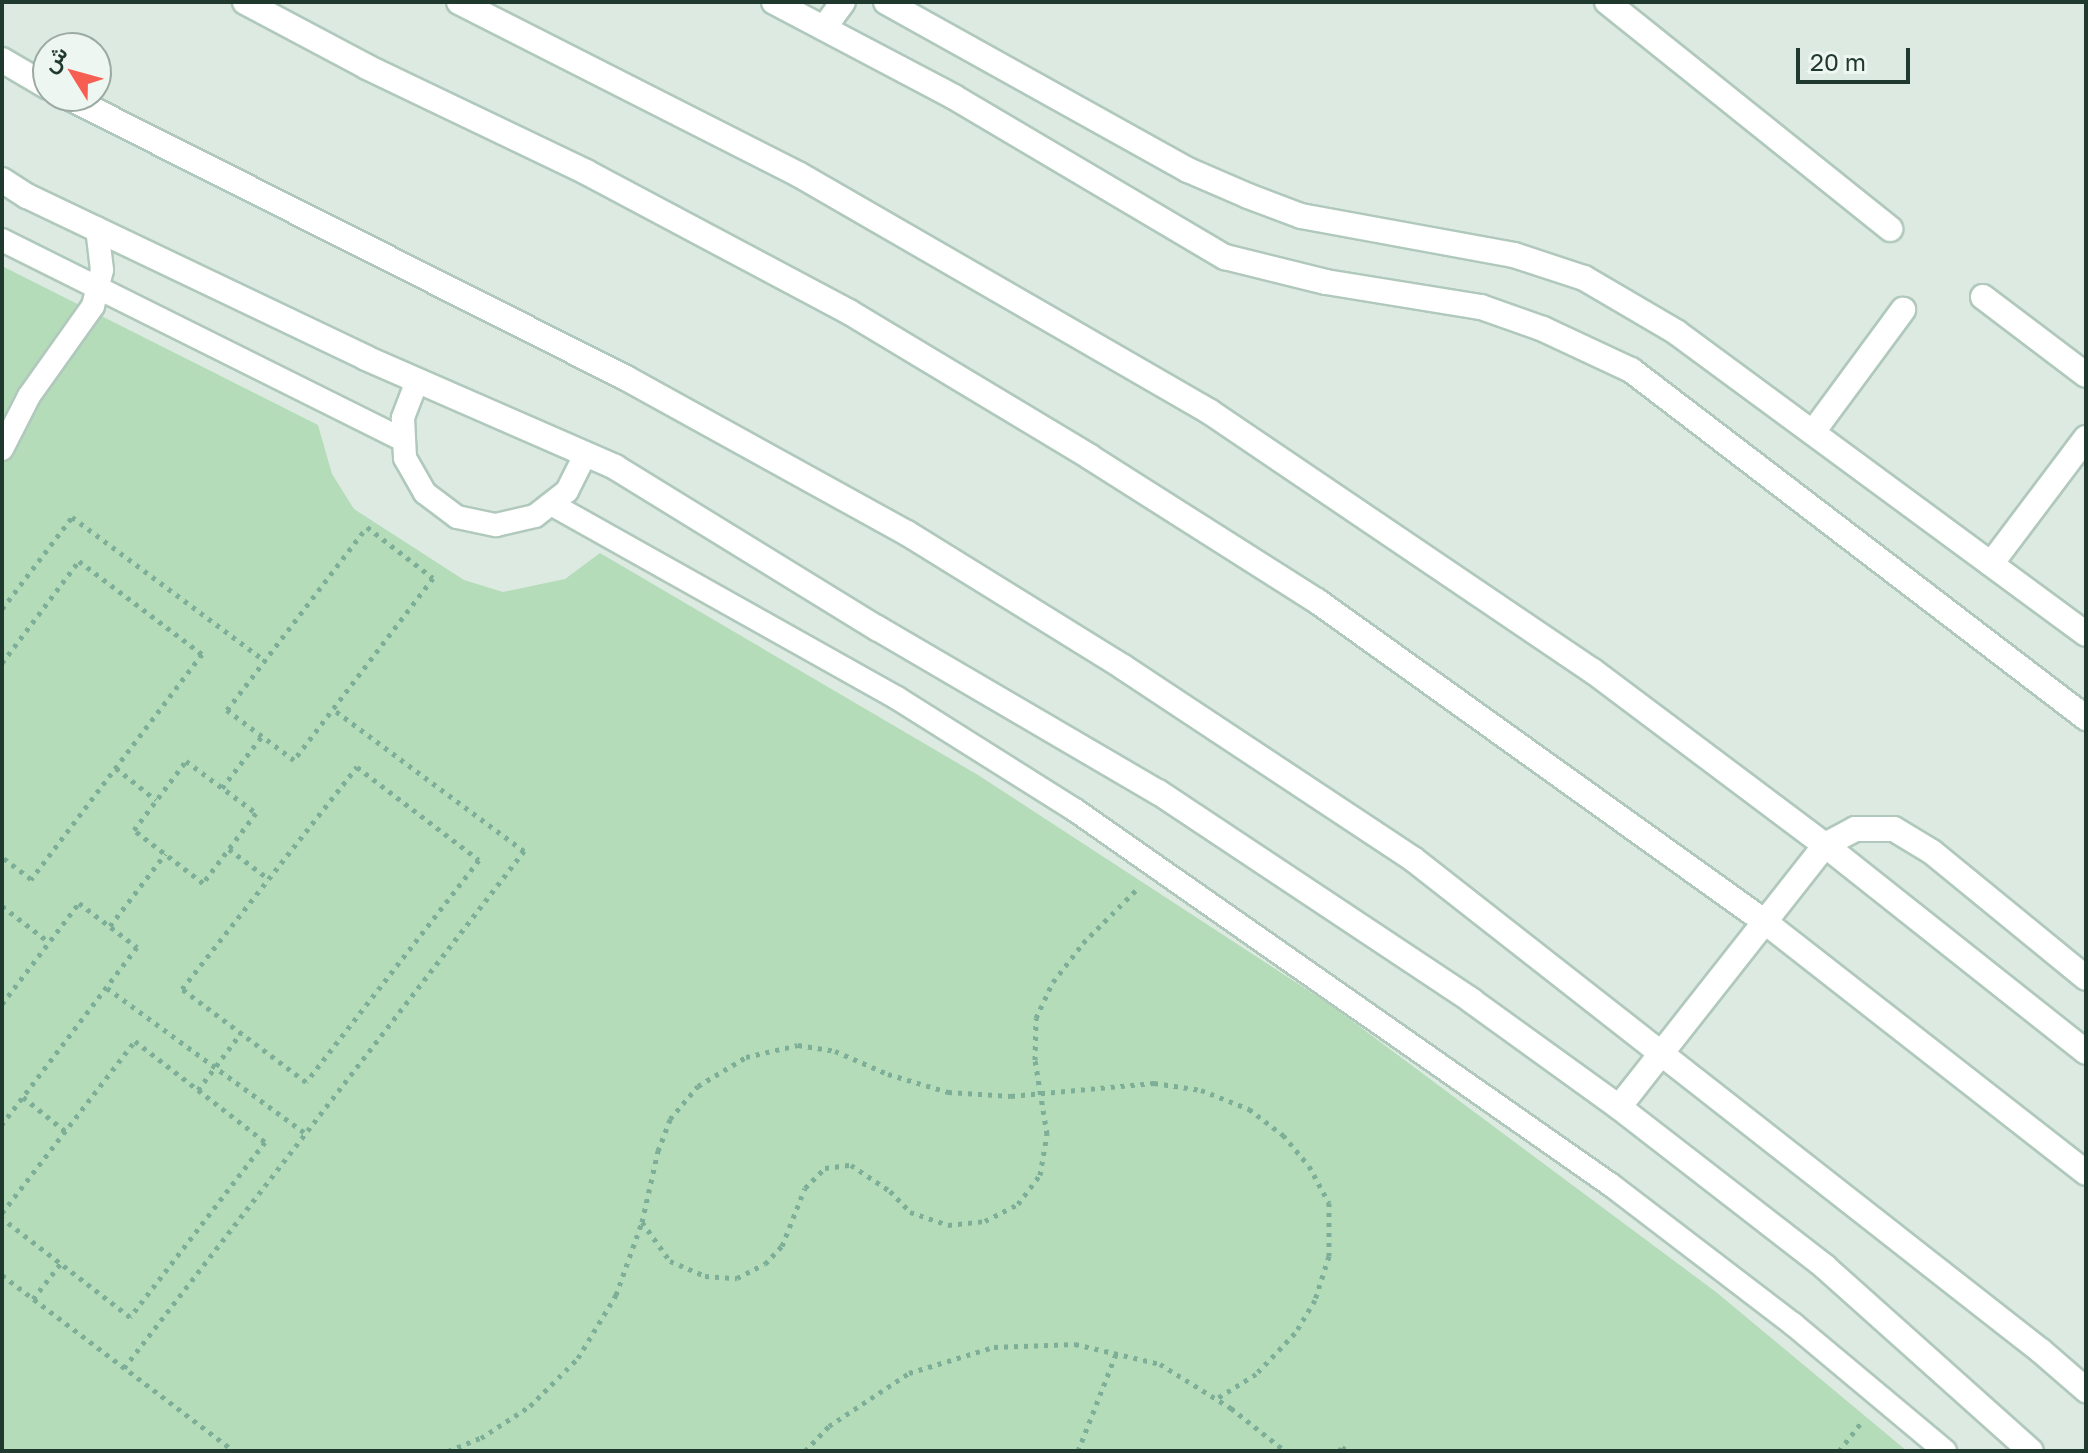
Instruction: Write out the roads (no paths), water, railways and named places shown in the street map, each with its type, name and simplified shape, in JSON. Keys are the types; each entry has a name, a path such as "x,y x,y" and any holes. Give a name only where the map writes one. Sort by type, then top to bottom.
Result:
{"street":[{"path":"245,2 367,67 586,172 849,312 1090,457 1317,601 1765,922 2086,1173"},
{"path":"459,2 798,174 1210,412 1593,671 1825,845 2086,1052"},
{"path":"774,2 954,97 1225,257 1326,282 1481,307 1543,329 1631,370 2086,718"},
{"path":"824,28 843,2"},
{"path":"886,2 1188,170 1248,196 1301,216 1514,255 1584,278 1676,332 2086,634"},
{"path":"1607,2 1890,229"},
{"path":"2,60 32,78"},
{"path":"98,112 626,378 907,533 1123,667 1413,859 2086,1390"},
{"path":"2,180 417,381 615,467 877,628 1158,792 1472,1001 1619,1107 1825,1267 2031,1451"},
{"path":"1983,297 2086,375"},
{"path":"1813,432 1903,310"},
{"path":"1991,564 2086,438"},
{"path":"1619,1107 1825,845 1855,829 1894,829 1932,852 2086,978"},
{"path":"2043,943 2086,960"}],"lane":[{"path":"2,449 29,396 85,321 99,290 102,249 97,228"},
{"path":"2,240 402,439"},
{"path":"417,381 407,399 402,439 413,477 440,507 457,517 476,523 506,524 535,516 553,505 573,482 585,455"},
{"path":"553,505 897,698 1162,869 1703,1253 1945,1451"}]}
